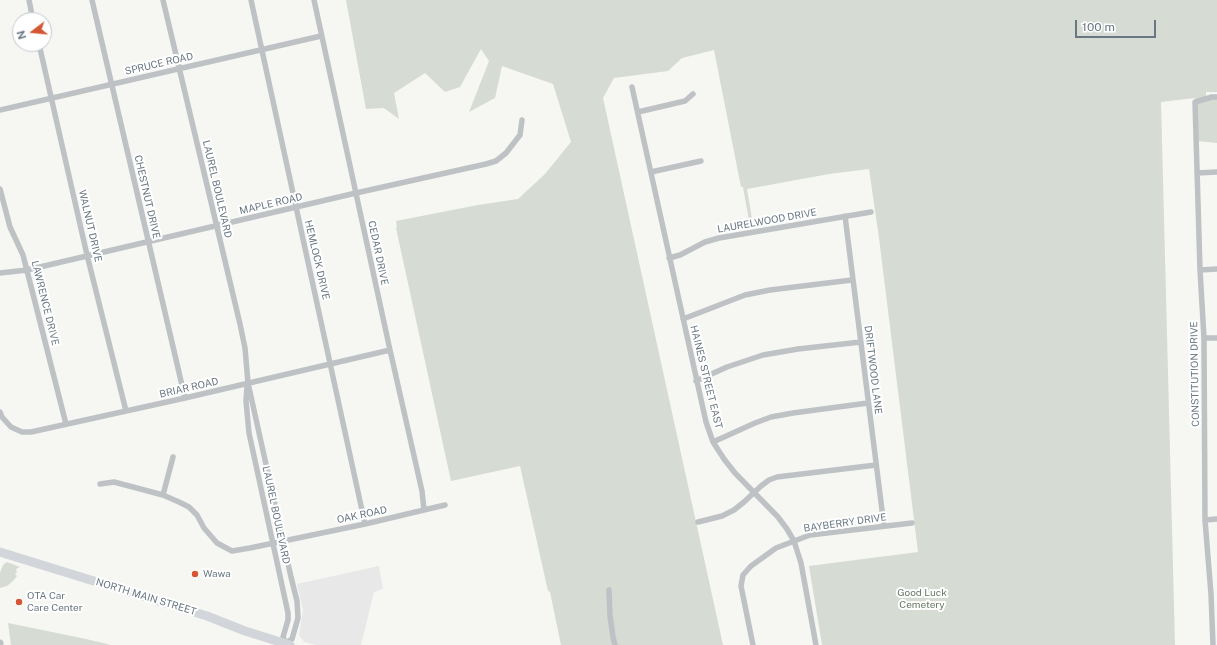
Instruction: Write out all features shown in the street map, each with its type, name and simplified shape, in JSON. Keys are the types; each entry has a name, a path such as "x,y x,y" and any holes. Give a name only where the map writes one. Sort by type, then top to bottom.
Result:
{"highway":[{"name":"NORTH MAIN STREET","path":"0,552 207,616 245,631 287,644"}],"street":[{"path":"29,0 31,12"},
{"name":"CHESTNUT DRIVE","path":"92,0 184,398"},
{"name":"LAUREL BOULEVARD","path":"163,0 245,348 248,383 297,601 298,618 292,639 287,644 283,637 288,620 288,613 248,423 246,401 248,383"},
{"name":"HEMLOCK DRIVE","path":"251,0 365,524"},
{"name":"CEDAR DRIVE","path":"314,0 422,491 424,510"},
{"name":"SPRUCE ROAD","path":"0,110 322,36"},
{"name":"WALNUT DRIVE","path":"41,52 87,255 126,411"},
{"name":"HAINES STREET EAST","path":"632,87 706,422 714,442 724,459 754,493 778,517 794,541 801,563 816,645"},
{"path":"638,112 685,101 693,94"},
{"name":"CONSTITUTION DRIVE","path":"1213,645 1214,594 1205,520 1204,338 1200,270 1195,102 1217,97"},
{"name":"MAPLE ROAD","path":"0,273 27,270 486,164 496,161 506,153 520,135 522,120"},
{"path":"651,172 701,161"},
{"path":"1197,173 1217,172"},
{"name":"LAWRENCE DRIVE","path":"0,189 10,227 23,255 66,424"},
{"name":"LAURELWOOD DRIVE","path":"669,258 680,255 705,242 719,238 871,212"},
{"name":"DRIFTWOOD LANE","path":"844,216 884,526"},
{"path":"1200,270 1217,269"},
{"path":"683,319 745,295 770,290 852,280"},
{"path":"1204,338 1217,338"},
{"path":"696,381 727,367 762,355 798,349 861,342"},
{"name":"BRIAR ROAD","path":"0,412 11,428 22,432 31,432 390,350"},
{"path":"714,442 755,423 772,417 793,412 868,403"},
{"path":"163,495 173,457"},
{"path":"698,522 722,516 734,510 761,486 769,480 777,477 876,465"},
{"name":"OAK ROAD","path":"100,484 114,482 163,495 189,507 197,515 211,537 227,549 232,550 242,550 365,524 445,505"},
{"path":"1205,520 1217,519"},
{"name":"BAYBERRY DRIVE","path":"753,645 740,586 743,575 751,566 776,548 810,535 912,523"},
{"name":"LAUREL BOULEVARD","path":"281,580 291,577"},
{"path":"609,590 612,637 615,645"}],"shaded area":[{"path":"379,566 383,589 374,592 361,645 316,645 304,642 299,635 303,610 297,584"}],"green space":[{"name":"Good Luck Cemetery","path":"346,0 1217,0 1217,92 1206,92 1206,97 1217,97 1217,143 1197,141 1195,98 1161,102 1175,645 822,645 809,566 918,552 869,169 829,174 747,189 753,225 750,226 714,50 682,58 668,71 614,78 603,98 723,645 561,645 520,466 451,481 396,228 396,221 518,199 545,174 571,142 553,84 502,66 495,98 469,112 489,61 481,49 460,87 445,92 425,73 394,93 399,119 384,108 366,109"},
{"path":"7,562 20,567 16,569 17,572 15,574 17,576 13,581 7,586 0,588 0,573 3,565"},
{"path":"8,623 86,639 111,645 11,645"}],"place":[{"name":"Wawa","path":"195,574"},
{"name":"OTA Car Care Center","path":"19,602"}]}
